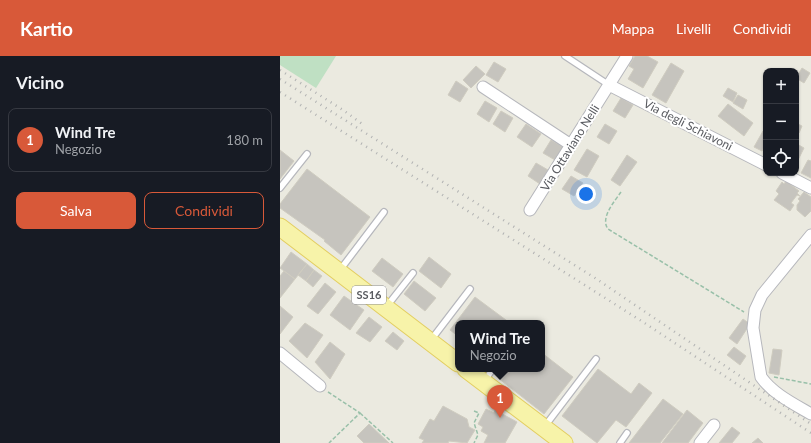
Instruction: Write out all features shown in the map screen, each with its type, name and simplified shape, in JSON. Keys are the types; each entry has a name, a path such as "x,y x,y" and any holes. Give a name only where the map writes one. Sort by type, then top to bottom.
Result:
{"main road":[{"name":"SS16","path":"280,227 455,360"},
{"path":"475,372 488,376 551,437"}],"street":[{"name":"Via Ottaviano Nelli","path":"530,210 627,56"},
{"name":"Via degli Schiavoni","path":"610,85 763,163"},
{"path":"483,87 571,145"},
{"path":"788,176 811,188"},
{"path":"811,235 762,295 756,306 753,318 760,374 766,383 811,414"},
{"path":"280,353 320,386"},
{"path":"700,443 714,425"}],"lane":[{"path":"565,56 610,85"},
{"path":"280,188 307,154"},
{"path":"339,272 384,212"},
{"path":"386,308 413,273"},
{"path":"430,341 470,289"},
{"path":"551,437 596,360"},
{"path":"620,443 627,433"}],"path":[{"path":"621,192 605,218 605,225 608,229 753,318"},
{"path":"760,374 811,384"},
{"path":"320,386 360,413 393,443"},
{"path":"474,411 478,413 474,423 478,435 474,443"},
{"path":"329,443 360,413"}],"green space":[{"path":"280,56 336,56 316,88 280,65"}],"building":[{"path":"635,56 647,56 658,62 643,88 628,79 634,69 629,66"},
{"path":"494,62 506,69 498,82 486,75"},
{"path":"671,63 684,71 666,103 652,95"},
{"path":"476,66 485,74 471,88 463,80"},
{"path":"802,68 810,73 804,83 799,80 799,73"},
{"path":"456,81 468,89 460,102 448,95"},
{"path":"728,88 737,93 733,102 723,96"},
{"path":"738,95 747,100 743,109 733,103"},
{"path":"621,98 633,105 625,118 613,111"},
{"path":"485,101 497,108 489,122 477,114"},
{"path":"728,104 753,123 744,136 718,116"},
{"path":"501,111 513,118 505,132 493,124"},
{"path":"526,124 541,134 532,147 517,137"},
{"path":"605,124 617,131 609,144 597,137"},
{"path":"799,124 802,126 799,133"},
{"path":"763,131 762,151 754,147"},
{"path":"551,140 563,147 555,160 543,153"},
{"path":"799,145 804,148 799,158"},
{"path":"587,149 599,156 587,177 574,170"},
{"path":"280,150 294,161 280,179"},
{"path":"627,155 637,162 620,186 611,180"},
{"path":"808,160 811,161 811,178 801,173"},
{"path":"536,163 548,170 540,184 528,176"},
{"path":"307,169 370,217 341,255 324,241 325,240 280,208 280,204"},
{"path":"571,176 583,183 574,196 562,189"},
{"path":"786,181 799,191 797,193 800,196 797,195 791,203 794,205 790,211 774,200 779,194 776,191 782,182 784,184"},
{"path":"804,192 811,197 811,211 805,217 797,210 797,205 800,201 798,199"},
{"path":"291,252 307,264 295,279 280,268"},
{"path":"429,257 451,274 441,288 419,271"},
{"path":"382,258 403,274 393,287 372,271"},
{"path":"307,264 314,270 306,281 298,275"},
{"path":"314,270 322,276 313,287 306,281"},
{"path":"284,271 295,279 280,298 280,276"},
{"path":"414,281 436,298 425,311 404,294"},
{"path":"325,283 336,292 318,314 307,306"},
{"path":"344,296 364,310 350,330 330,315"},
{"path":"475,297 506,320 458,320"},
{"path":"280,306 293,317 280,334"},
{"path":"369,317 382,327 370,342 356,333"},
{"path":"743,319 750,324 737,344 729,338"},
{"path":"305,323 323,335 307,358 289,341"},
{"path":"455,323 455,334 450,330"},
{"path":"393,332 404,341 397,350 385,341"},
{"path":"330,342 345,354 330,379 315,362"},
{"path":"734,347 746,356 740,365 727,355"},
{"path":"773,349 782,350 779,375 769,373"},
{"path":"545,355 573,377 544,414 498,378 502,372 545,372"},
{"path":"598,369 631,394 639,383 652,393 626,427 616,420 597,443 562,416"},
{"path":"663,399 683,414 660,443 629,443"},
{"path":"443,406 467,419 469,427 475,430 467,443 449,441 448,443 422,443 424,440 419,438 430,419 434,421"},
{"path":"486,409 494,413 495,410 517,422 505,443 484,443 488,435 481,431 483,427 478,424"},
{"path":"687,410 703,423 688,443 662,443"},
{"path":"369,424 389,443 364,443 357,436"},
{"path":"732,427 740,433 732,443 719,443"},
{"path":"758,438 763,443 752,443"}],"railway":[{"path":"280,70 343,110 365,126"},
{"path":"280,79 595,278 811,424"},
{"path":"280,92 643,322 811,433"}],"place":[{"name":"Wind Tre","path":"500,418"}]}
